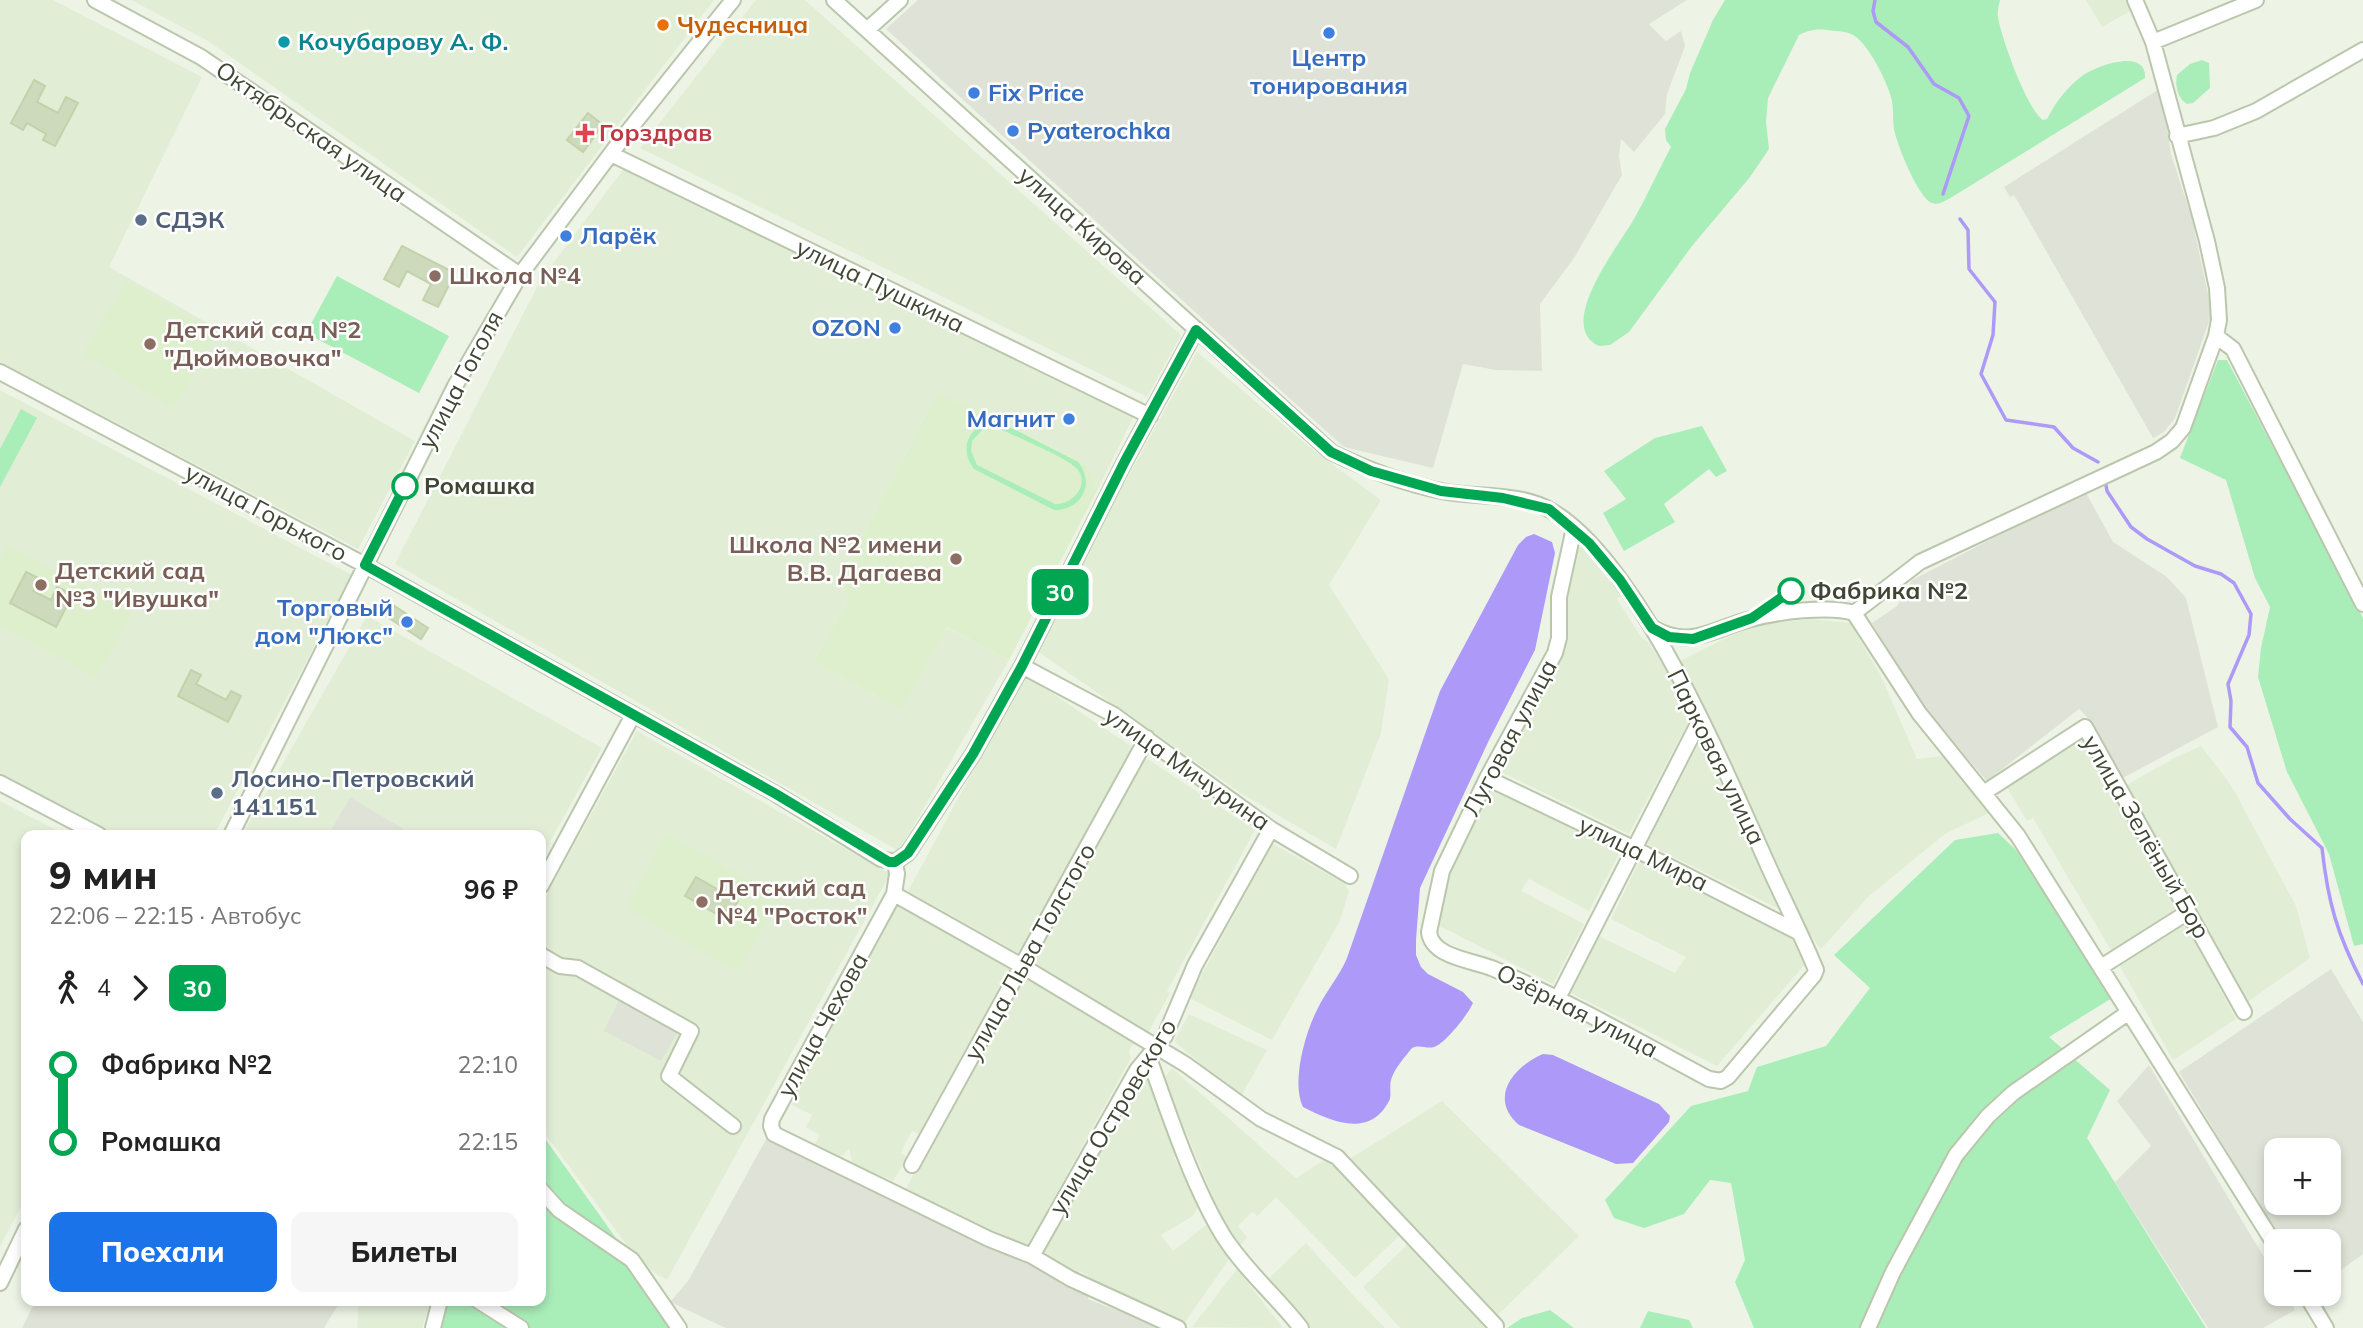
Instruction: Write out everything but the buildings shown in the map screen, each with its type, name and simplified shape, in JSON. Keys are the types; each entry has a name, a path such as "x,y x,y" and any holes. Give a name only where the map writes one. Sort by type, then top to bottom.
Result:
{"street":[{"name":"Октябрьская улица","path":"95,0 201,57 520,275"},
{"name":"улица Гоголя","path":"233,830 455,386 520,275 611,154 733,0"},
{"name":"улица Кирова","path":"834,0 1331,452 1371,471 1441,491 1532,504"},
{"path":"867,30 900,0"},
{"path":"2152,43 2256,0"},
{"path":"1854,613 1920,562 2156,452 2172,441 2183,428 2216,336 2219,320 2217,288 2207,241 2152,43 2136,1"},
{"path":"2177,136 2214,128 2256,111 2363,50"},
{"name":"улица Пушкина","path":"611,154 1150,415"},
{"path":"895,862 908,853 944,798 1022,666 1196,330"},
{"path":"2216,336 2232,349 2363,604"},
{"name":"улица Горького","path":"0,372 365,565 776,794 881,859 895,862"},
{"name":"Парковая улица","path":"1532,504 1549,509 1574,528 1620,580 1652,628 1700,720 1816,970 1728,1077 1721,1081"},
{"name":"Луговая улица","path":"1432,944 1429,932 1437,883 1487,778 1555,653 1559,638 1559,597 1574,528"},
{"path":"1652,628 1669,637 1693,639 1752,618 1815,611 1845,610 1854,613 1919,713 2018,836 2265,1229"},
{"name":"улица Мичурина","path":"1022,666 1114,715 1271,829 1350,876"},
{"path":"546,877 633,715"},
{"path":"1558,998 1700,720"},
{"name":"улица Зелёный Бор","path":"1985,792 2085,727 2245,1012"},
{"name":"улица Льва Толстого","path":"912,1165 1147,738"},
{"name":"улица Мира","path":"1487,778 1798,932"},
{"path":"0,783 89,830"},
{"name":"улица Островского","path":"1031,1256 1137,1070 1153,1053 1175,1016 1190,975 1271,829"},
{"name":"улица Чехова","path":"895,862 897,874 894,894 772,1119 771,1126 774,1134 989,1239 1031,1256"},
{"path":"894,894 1022,966 1153,1053 1185,1064 1261,1119 1337,1157 1496,1326"},
{"path":"2101,967 2188,912"},
{"name":"Озёрная улица","path":"1432,944 1438,950 1491,967 1558,998 1709,1079 1721,1081"},
{"path":"546,958 560,966 578,968 691,1031 669,1076 733,1126"},
{"path":"1868,1328 1893,1272 1956,1155 1988,1116 2013,1093 2129,1012"},
{"path":"1153,1053 1196,1179 1218,1226 1237,1255 1301,1328"},
{"path":"546,1196 559,1210 632,1260 679,1328"},
{"path":"0,1283 21,1239"},
{"path":"1031,1256 1070,1279 1178,1328"},
{"path":"433,1328 438,1306"},
{"path":"486,1306 521,1328"},
{"path":"2313,1306 2326,1328"}],"shaded area":[{"path":"0,0 53,0 202,77 109,267 415,441 358,549 0,362"},
{"path":"131,0 714,0 517,257 208,41"},
{"path":"756,0 805,0 1181,335 1147,397 640,148"},
{"path":"918,0 1687,0 1649,24 1666,41 1681,31 1685,46 1667,94 1665,114 1634,152 1621,139 1619,156 1622,175 1574,258 1540,304 1542,371 1496,370 1463,364 1433,468 1344,447 1278,388 886,29"},
{"path":"2086,0 2127,0 2132,10 2102,27"},
{"path":"2161,88 2171,154 2192,219 2212,313 2175,418 2164,432 2153,438 2014,195 2010,197 2004,187"},
{"path":"625,167 1134,416 1098,489 1086,464 938,392 842,575 848,600 813,662 902,710 945,627 1009,660 899,851 395,564 540,281"},
{"name":"Детский сад №2 \"Дюймовочка\"","path":"126,280 217,334 174,408 83,354"},
{"path":"1197,352 1312,449 1381,500 1329,585 1389,679 1381,733 1336,849 1242,794 1033,648"},
{"path":"0,390 352,575 217,830 106,830 0,774"},
{"name":"Школа №2 имени В.В. Дагаева","path":"938,392 1086,464 1098,489 1009,660 946,627 902,710 813,662 848,600 842,575"},
{"path":"2085,491 2113,542 2167,577 2186,598 2218,727 2121,779 2087,717 2079,709 1987,781 1922,706 1872,623 1897,606 1912,580"},
{"path":"1534,534 1552,542 1555,553 1535,650 1490,738 1420,888 1416,955 1421,967 1428,974 1463,992 1473,1003 1456,1028 1439,1045 1412,1048 1394,1072 1390,1083 1390,1099 1381,1113 1371,1120 1349,1124 1325,1117 1303,1107 1300,1097 1299,1072 1308,1031 1347,958 1440,691 1518,545"},
{"name":"Детский сад №3 \"Ивушка\"","path":"7,545 132,613 97,678 0,625 0,558"},
{"path":"1584,547 1621,596 1617,599 1666,670 1691,717 1629,834 1497,770 1566,643 1562,606 1575,548"},
{"path":"367,616 602,748 546,849 546,830 406,830 350,797 331,830 245,830"},
{"path":"1811,619 1850,623 1880,674 1917,759 1943,756 1991,812 1945,834 1869,896 1821,949 1805,928 1678,662 1752,625"},
{"path":"1025,675 1134,748 1018,953 908,891"},
{"path":"637,731 890,874 667,1280 641,1265 546,1135 546,896"},
{"path":"2080,737 2181,912 2112,952 2033,818 2027,821 2005,784"},
{"path":"1700,741 1783,911 1647,844"},
{"path":"2201,746 2231,785 2296,906 2310,958 2246,1003 2125,786"},
{"path":"1143,756 1255,830 1167,991 1170,993 1148,1033 1030,962"},
{"path":"1485,784 1620,852 1589,911 1529,879 1521,891 1584,924 1553,984 1434,923 1439,884"},
{"path":"350,797 406,830 331,830"},
{"path":"0,801 56,830 21,830 21,1207 0,1247"},
{"name":"Детский сад №4 \"Росток\"","path":"666,833 779,897 738,972 626,908"},
{"path":"1273,844 1344,883 1349,891 1340,921 1272,1040 1189,998"},
{"path":"1640,860 1793,937 1807,962 1717,1066 1567,991 1599,936 1675,973 1686,957 1611,919"},
{"path":"895,905 1010,967 919,1134 912,1131 901,1152 907,1158 893,1181 853,1164 849,1149 841,1157 815,1144 820,1135 806,1127 812,1115 792,1105 809,1070 806,1068"},
{"path":"2184,921 2236,1019 2173,1060 2117,961"},
{"path":"2331,969 2363,1022 2363,1254 2341,1270 2341,1229 2274,1229 2265,1215 2341,1215 2341,1138 2264,1138 2264,1213 2179,1072"},
{"path":"1025,976 1135,1041 1129,1051 1131,1058 1027,1247 952,1214 906,1188"},
{"path":"625,987 684,1023 661,1061 604,1031"},
{"path":"1189,1014 1267,1050 1240,1098 1174,1041"},
{"path":"1543,1054 1553,1055 1659,1104 1670,1116 1669,1122 1633,1163 1616,1164 1519,1125 1505,1104 1508,1084 1522,1067"},
{"path":"2149,1065 2264,1257 2264,1306 2293,1306 2295,1310 2263,1328 2208,1328 2115,1182 2151,1146 2117,1101"},
{"path":"1172,1068 1296,1178 1329,1157 1402,1233 1355,1278 1276,1197 1257,1216 1252,1212 1238,1226 1247,1237 1240,1246 1222,1219 1164,1079"},
{"path":"1146,1073 1178,1150 1174,1158 1200,1203 1193,1216 1161,1235 1173,1251 1206,1225 1230,1258 1185,1322 1109,1290 1080,1271 1076,1277 1041,1253 1112,1129 1116,1130 1122,1118 1119,1117"},
{"path":"1442,1101 1579,1236 1496,1317 1348,1160"},
{"path":"769,1134 1090,1292 1088,1299 1163,1328 726,1328 670,1302 688,1281"},
{"path":"1410,1242 1489,1325 1486,1328 1400,1328 1363,1287"},
{"path":"1306,1243 1385,1328 1311,1328 1269,1278"},
{"path":"1237,1269 1283,1328 1192,1327"},
{"path":"33,1306 337,1306 324,1328 22,1328"},
{"path":"359,1306 429,1306 422,1328 357,1328"}],"green space":[{"path":"1725,0 2000,0 1998,17 2009,56 2030,102 2043,120 2047,119 2071,85 2098,68 2129,61 2138,63 2145,78 1952,197 1935,204 1927,199 1915,183 1897,140 1890,94 1882,74 1864,45 1851,34 1841,31 1817,30 1799,35 1768,98 1766,122 1769,149 1750,177 1692,246 1629,332 1610,345 1599,346 1587,336 1584,321 1594,284 1634,219 1671,147 1666,140 1665,129 1686,89 1690,73 1713,20"},
{"path":"2202,60 2209,63 2210,88 2193,103 2187,104 2178,91 2177,75 2190,64"},
{"path":"337,276 449,336 419,393 306,333"},
{"path":"2218,360 2227,360 2363,618 2363,944 2354,946 2329,854 2287,772 2258,677 2270,607 2255,578 2226,480 2180,458"},
{"path":"21,409 37,418 0,487 0,449"},
{"path":"998,421 1078,462 1086,479 1083,495 1072,506 1054,510 974,469 969,461 967,444 974,431 989,422","holes":["996,427 1049,451 1075,467 1082,479 1074,497 1055,504 977,465 971,451 972,441 982,430"]},
{"path":"1702,426 1727,471 1716,477 1709,469 1664,504 1675,522 1624,551 1603,513 1626,499 1604,471 1655,438"},
{"path":"1998,833 2016,850 2112,998 2049,1037 2110,1090 2087,1138 2206,1328 1754,1328 1735,1282 1745,1260 1731,1183 1710,1180 1684,1214 1644,1228 1614,1218 1605,1200 1691,1106 1748,1091 1757,1067 1826,1046 1870,988 1834,955 1955,840"},
{"path":"546,1140 680,1328 436,1328 441,1306 546,1306"},
{"path":"1550,1310 1574,1328 1507,1328 1522,1318"},
{"path":"1648,1311 1689,1320 1693,1328 1640,1328"}],"waterway":[{"path":"1875,0 1873,11 1876,22 1908,47 1934,84 1959,98 1969,116 1943,194"},
{"path":"1960,219 1968,230 1969,269 1995,302 1993,335 1981,374 2006,420 2054,427 2073,448 2098,462"},
{"path":"2105,479 2107,491 2131,527 2195,566 2221,574 2234,583 2251,614 2249,635 2228,684 2231,701 2230,727 2247,747 2258,783 2290,819 2322,848 2335,918 2363,984"}],"bus line":[{"name":"30","path":"405,486 365,565 776,794 889,862 902,859 908,853 973,754 1030,651 1125,461 1196,330 1331,452 1371,471 1441,491 1503,498 1549,509 1589,543 1620,580 1652,628 1669,637 1693,639 1752,618 1791,591"}],"place":[{"name":"Чудесница","path":"663,25"},
{"name":"Центр тонирования","path":"1329,33"},
{"name":"Кочубарову А. Ф.","path":"284,42"},
{"name":"Fix Price","path":"974,93"},
{"name":"Pyaterochka","path":"1013,131"},
{"name":"Горздрав","path":"585,133"},
{"name":"СДЭК","path":"141,220"},
{"name":"Ларёк","path":"566,236"},
{"name":"Школа №4","path":"435,276"},
{"name":"OZON","path":"895,328"},
{"name":"Детский сад №2 \"Дюймовочка\"","path":"150,344"},
{"name":"Магнит","path":"1069,419"},
{"name":"Ромашка","path":"405,486"},
{"name":"Школа №2 имени В.В. Дагаева","path":"956,559"},
{"name":"Детский сад №3 \"Ивушка\"","path":"41,585"},
{"name":"Фабрика №2","path":"1791,591"},
{"name":"Торговый дом \"Люкс\"","path":"407,622"},
{"name":"Лосино-Петровский 141151","path":"217,793"},
{"name":"Детский сад №4 \"Росток\"","path":"702,902"}]}
